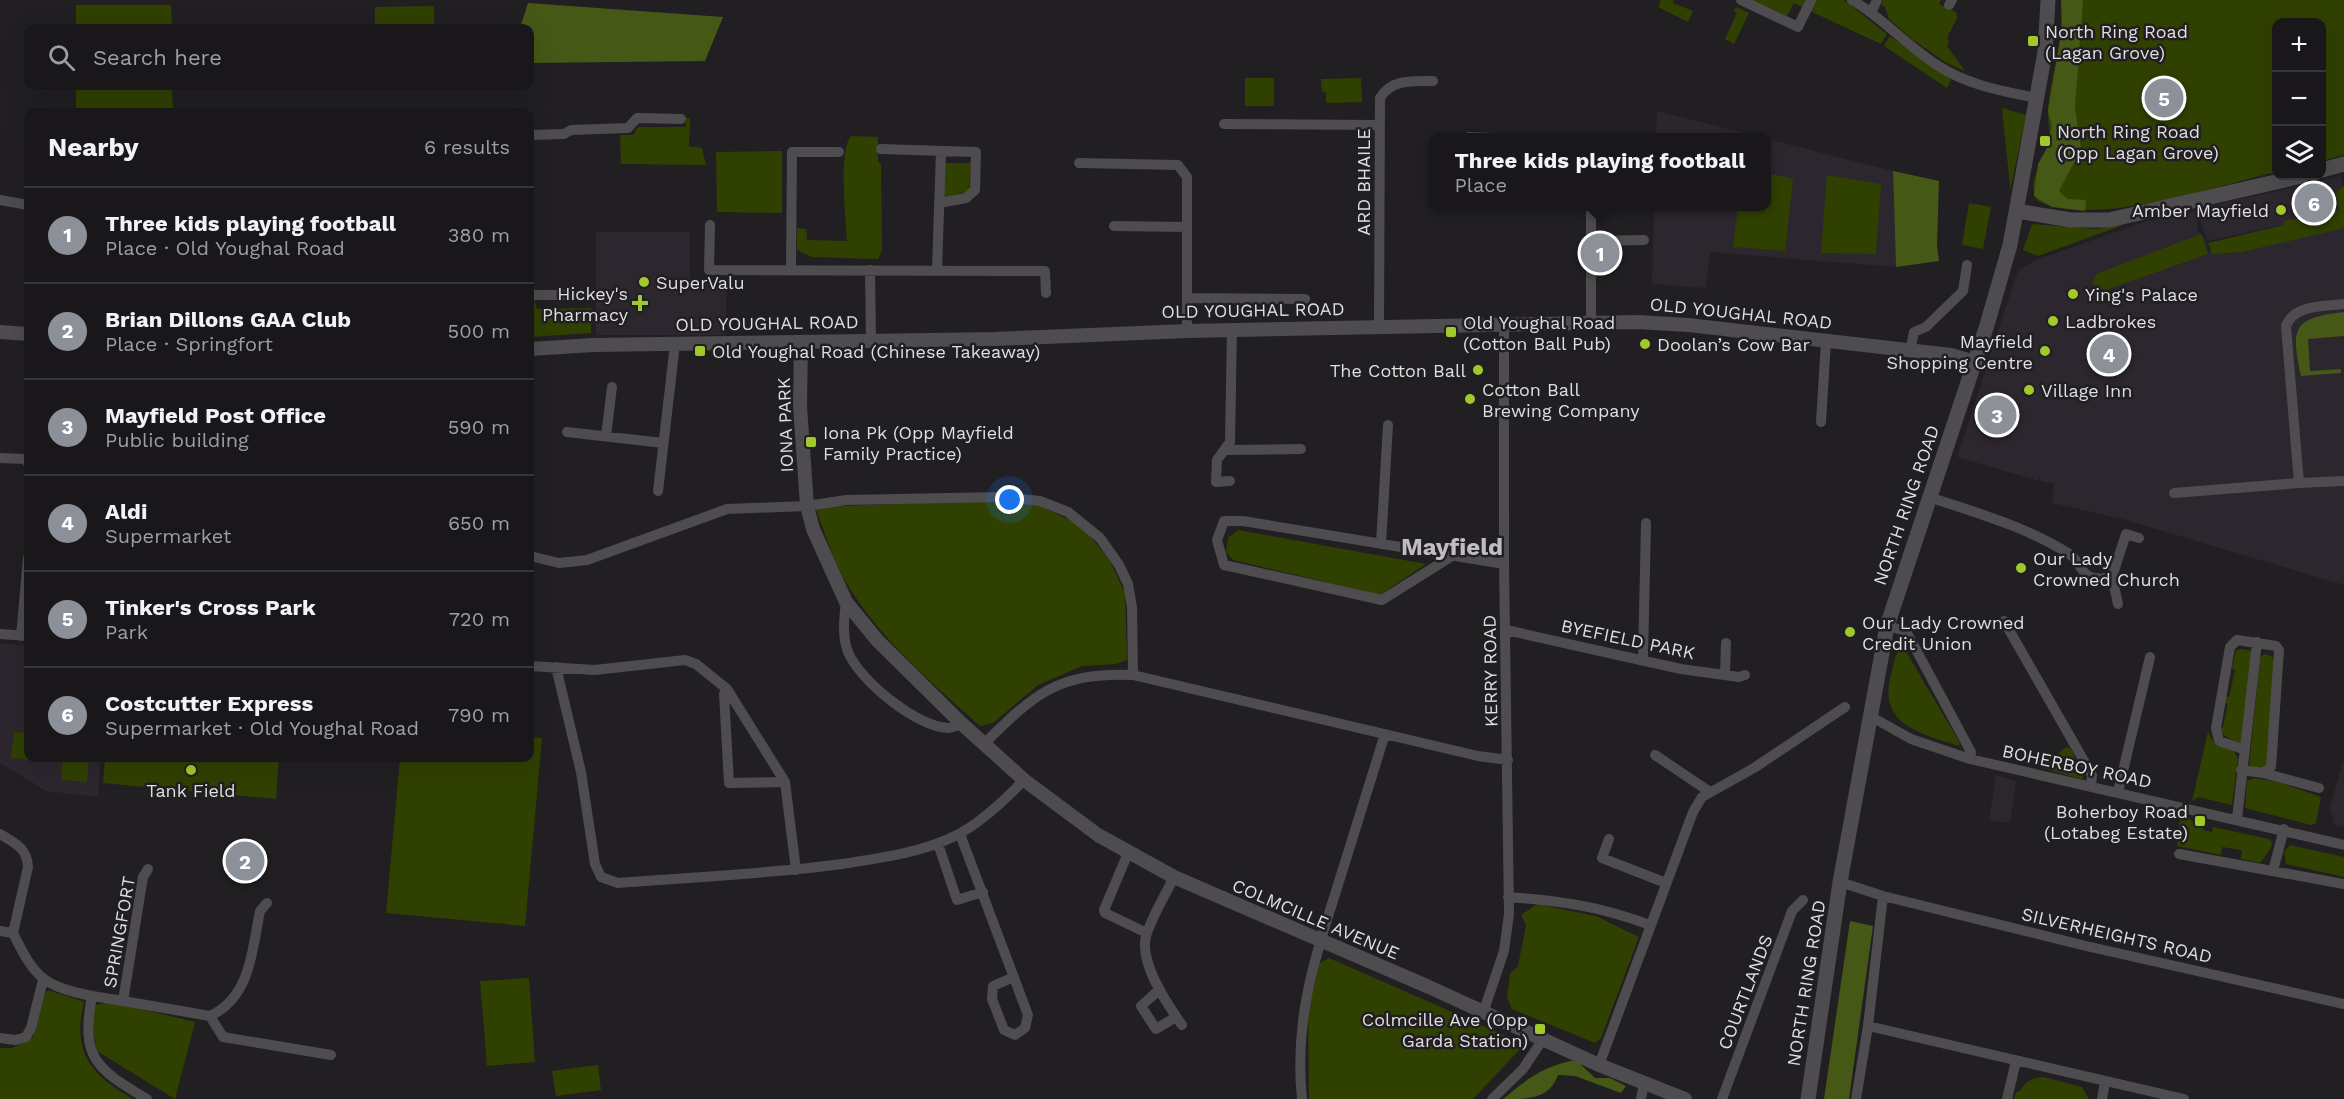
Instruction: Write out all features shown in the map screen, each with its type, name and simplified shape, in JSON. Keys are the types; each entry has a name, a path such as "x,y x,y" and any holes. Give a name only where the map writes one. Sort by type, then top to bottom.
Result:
{"main road":[{"name":"NORTH RING ROAD","path":"1808,1099 1840,882 1887,626 2002,276 2018,211 2037,98 2048,29 2048,0"},
{"path":"2326,169 2344,165"},
{"path":"2018,211 2071,220 2109,220 2284,180"}],"street":[{"path":"1741,0 1798,27 1810,0"},
{"path":"1852,0 1914,49 1956,76 1988,88 2037,98"},
{"path":"1871,13 1877,0"},
{"name":"ARD BHAILE","path":"1379,327 1380,98 1386,88 1395,83 1433,81"},
{"path":"534,135 564,134 571,130 628,128 637,118 681,119"},
{"path":"1224,124 1380,125"},
{"path":"881,149 976,152 975,190 966,198 939,203"},
{"path":"937,270 941,151"},
{"path":"791,270 792,152 839,152"},
{"path":"1079,164 1178,165 1187,177 1187,330"},
{"path":"0,200 24,204"},
{"path":"1591,211 1591,322"},
{"path":"710,225 709,270 1045,271 1046,293"},
{"path":"1114,226 1187,227"},
{"path":"1592,241 1644,240"},
{"path":"1910,351 1914,332 1926,327 1963,291 1967,265"},
{"path":"870,270 871,341"},
{"path":"534,295 576,295"},
{"path":"1188,298 1305,299"},
{"path":"2299,483 2286,326 2289,316 2302,309 2344,304"},
{"name":"OLD YOUGHAL ROAD","path":"534,349 871,341 1187,330 1591,322 1688,325 1951,355 1975,362"},
{"name":"KERRY ROAD","path":"1484,1012 1506,942 1509,914 1504,564 1504,324"},
{"path":"1230,482 1216,482 1217,460 1230,442 1232,329"},
{"path":"0,332 24,334"},
{"path":"1821,422 1826,341"},
{"name":"IONA PARK","path":"801,342 800,406 807,506"},
{"path":"658,491 675,344"},
{"path":"606,436 612,387"},
{"path":"1381,544 1389,425"},
{"path":"567,432 663,443"},
{"path":"1225,450 1300,449"},
{"path":"0,458 24,459"},
{"path":"2174,493 2344,481"},
{"path":"534,557 559,563 587,560 728,509 807,506 846,500 1000,497 1040,501 1068,512 1100,538 1119,565 1128,584 1132,607 1133,675"},
{"path":"1929,497 2011,523 2070,554 2086,575 2102,579 2112,577"},
{"name":"COLMCILLE AVENUE","path":"807,506 813,529 846,602 877,640 962,724 1024,780 1098,835 1174,877 1484,1012 1599,1065 1685,1099"},
{"path":"1452,556 1382,600 1224,565 1217,540 1224,521 1243,520 1504,564"},
{"path":"1643,660 1646,523"},
{"path":"2118,604 2112,577 2126,534 2139,538"},
{"name":"COLMCILLE AVENUE","path":"846,602 843,618 847,651 875,689 890,701 930,722 948,728 962,724"},
{"path":"2004,621 2092,775 2091,785"},
{"path":"1887,626 1906,632 1971,752 1970,759"},
{"name":"BYEFIELD PARK","path":"1506,630 1681,669 1739,677 1745,675"},
{"path":"0,634 24,636"},
{"path":"2243,748 2219,741 2216,728 2230,647 2237,640 2276,646 2279,650 2271,767 2264,773"},
{"path":"2237,819 2243,748 2257,642"},
{"path":"1725,674 1726,644"},
{"path":"2118,792 2150,657"},
{"path":"534,666 595,670 685,660 696,664 727,689 785,782 795,870"},
{"path":"556,668 581,771 595,864 601,877 618,883 795,870 896,856 938,844 960,834 992,810 1024,780"},
{"path":"985,743 1030,700 1069,680 1098,674 1133,675 1478,756 1508,760"},
{"path":"727,689 724,694 729,783 785,782"},
{"path":"1599,1065 1665,883 1693,812 1702,797 1754,768 1845,707"},
{"name":"BOHERBOY ROAD","path":"1870,716 1911,739 1970,759 2284,829 2344,845"},
{"path":"1302,1099 1299,1059 1301,1023 1319,940 1385,734"},
{"path":"1656,755 1710,792"},
{"path":"2241,770 2264,773 2319,788"},
{"path":"2273,871 2284,829"},
{"path":"0,834 22,848 28,856 28,867 14,933 0,931"},
{"path":"960,834 1029,1015 1025,1028 1015,1035 1004,1030 992,999 993,986 1014,976"},
{"path":"1609,839 1602,858 1665,883"},
{"path":"938,844 957,900 983,892"},
{"path":"1128,853 1104,910 1105,913 1147,933"},
{"path":"2179,854 2344,884"},
{"name":"SPRINGFORT","path":"123,1001 143,878 148,869"},
{"path":"1159,990 1141,1006 1156,1029 1179,1021 1159,990 1148,958 1145,938 1174,877"},
{"name":"SILVERHEIGHTS ROAD","path":"1840,882 1883,896 2344,1004"},
{"path":"1856,1099 1868,1026 1883,896"},
{"path":"1508,897 1579,904 1609,910 1650,925"},
{"name":"COURTLANDS","path":"1722,1099 1792,911 1803,900"},
{"path":"267,903 260,911 246,979 222,1010 210,1016 223,1037 330,1055"},
{"name":"SPRINGFORT","path":"14,933 27,960 43,980 65,991 210,1016"},
{"path":"0,1038 15,1040 26,1037 32,1028 43,980"},
{"name":"SPRINGFORT","path":"92,996 88,1019 88,1039 96,1063 109,1076 147,1099"},
{"path":"1868,1026 2184,1099"},
{"path":"1492,1099 1522,1069 1543,1039"},
{"path":"2007,1099 2016,1061"},
{"path":"2102,1099 2105,1082"},
{"path":"1641,1099 1644,1084"}],"shaded area":[{"path":"1657,111 1745,133 1656,133"},
{"path":"1771,140 1893,171 1896,267 1710,252 1706,288 1652,284 1654,211 1771,211"},
{"path":"2341,176 2344,212 2207,241 2197,209"},
{"path":"2196,211 2198,231 2204,237 2209,251 2125,283 2213,250 2344,222 2344,585 2122,519 2052,503 2054,484 2041,481 2039,475 2039,481 1957,457 2018,270 2036,260 2144,222"},
{"path":"596,232 690,232 690,283 726,283 726,335 596,335"},
{"path":"0,643 24,646 24,762 101,762 98,797 46,791 0,763"},
{"path":"2344,759 2344,827 2335,826 2330,807"},
{"path":"1996,775 2016,781 2010,823 1989,820"}],"green space":[{"path":"1661,0 1674,0 1673,3 1693,11 1688,22 1658,7"},
{"path":"1752,0 1805,0 1802,7 1794,3 1787,16"},
{"path":"1816,0 1844,0 1887,34 1881,44 1810,11"},
{"path":"1883,0 1941,0 1939,4 1956,12 1957,18 1947,38 1949,41 1947,46 1965,71 1945,62 1912,39 1889,19 1885,7 1881,5"},
{"path":"2061,0 2344,0 2344,155 2326,160 2326,18 2272,18 2272,173 2155,202 2122,207 2091,210 2062,208 2038,201 2033,189 2049,139 2048,109 2062,14"},
{"path":"2061,0 2083,0 2075,107 2081,149 2059,191 2067,199 2086,200 2085,211 2052,207 2034,196 2038,164 2047,148 2052,126 2048,111 2062,29"},
{"path":"528,3 723,17 705,61 534,63 534,24 521,24"},
{"path":"76,5 171,5 172,24 76,24"},
{"path":"434,6 434,24 375,24 375,7"},
{"path":"1736,7 1749,13 1734,44 1725,39 1737,13 1734,11"},
{"path":"1890,36 1951,79 1947,88 1884,46"},
{"path":"1245,78 1274,78 1274,106 1245,106"},
{"path":"1361,78 1362,102 1326,103 1326,93 1322,91 1321,79"},
{"path":"76,90 172,90 173,108 76,108"},
{"path":"2002,108 2026,115 2011,187 2010,187"},
{"path":"686,118 690,118 689,146 702,148 706,165 621,164 620,135 633,135 638,127 686,127"},
{"path":"851,136 878,137 878,162 881,164 882,250 878,259 812,257 797,250 797,228 806,229 807,240 847,241 844,170 847,144"},
{"path":"782,151 782,213 717,212 716,152"},
{"path":"944,163 971,163 969,191 946,197 943,194"},
{"path":"1893,171 1939,181 1937,245 1939,261 1896,267"},
{"path":"1771,174 1793,179 1785,251 1733,247 1738,211 1771,211"},
{"path":"1827,175 1881,184 1876,254 1821,253"},
{"path":"2344,185 2344,228 2242,252 2212,254 2208,243 2284,225 2284,221 2339,210 2336,192"},
{"path":"1969,203 1991,207 1983,249 1962,245"},
{"path":"2032,224 2096,229 2123,225 2038,256 2023,250"},
{"path":"2201,234 2208,254 2103,291 2092,283 2096,274"},
{"path":"534,300 537,309 591,308 591,333 534,337"},
{"path":"2344,312 2344,336 2308,339 2310,371 2341,369 2341,373 2301,376 2296,346 2300,328 2315,318"},
{"path":"971,501 1038,505 1082,526 1110,561 1125,593 1127,660 1116,664 1082,666 1038,685 993,723 980,726 908,660 875,624 847,584 815,507"},
{"path":"1238,530 1426,564 1380,595 1233,560 1226,552 1228,538"},
{"path":"1902,645 1960,743 1959,746 1931,737 1906,725 1891,706 1888,692 1891,675 1896,655"},
{"path":"2236,650 2253,651 2241,743 2239,743 2225,736 2219,729 2223,727 2228,704 2224,702 2225,696 2229,697 2235,670 2232,668"},
{"path":"2264,654 2272,656 2274,663 2269,762 2261,769 2249,767 2260,658"},
{"path":"14,732 24,733 24,759 11,758"},
{"path":"2208,732 2215,745 2232,749 2238,758 2232,805 2198,797 2192,801"},
{"path":"534,737 542,738 525,926 386,913 400,762 534,762"},
{"path":"2066,747 2071,749 2084,780 2042,768"},
{"path":"63,762 89,762 87,782 61,780"},
{"name":"Tank Field","path":"105,762 279,762 276,799 103,783"},
{"path":"2254,778 2278,782 2321,797 2316,823 2311,825 2245,808 2247,781"},
{"path":"2181,810 2195,824 2203,826 2203,830 2212,832 2213,827 2269,839 2272,842 2271,848 2260,863 2241,859 2242,850 2222,847 2221,855 2177,846"},
{"path":"2290,845 2344,857 2344,877 2286,864 2284,852"},
{"path":"1537,904 1596,916 1639,937 1601,1038 1595,1043 1512,1009 1507,997 1510,974 1518,966 1526,925 1521,915"},
{"path":"1850,921 1873,926 1849,1099 1824,1099"},
{"path":"1329,958 1525,1044 1473,1099 1309,1099 1308,1010 1320,963"},
{"path":"529,978 535,1062 487,1066 480,981"},
{"path":"48,990 84,1002 80,1035 88,1061 106,1081 133,1099 0,1099 0,1048 12,1048 33,1037 43,997"},
{"path":"111,1002 195,1022 175,1099 97,1051 91,1022 95,1005"},
{"path":"1576,1060 1595,1078 1610,1078 1626,1086 1621,1093 1575,1076 1558,1075 1544,1093 1530,1098 1503,1099 1546,1069"},
{"path":"598,1065 601,1090 556,1096 552,1071"},
{"path":"2043,1077 2082,1087 2089,1099 2014,1099 2016,1092 2019,1092 2029,1081"}],"place":[{"name":"North Ring Road (Lagan Grove)","path":"2033,41"},
{"name":"Tinker's Cross Park","path":"2164,98"},
{"name":"North Ring Road (Opp Lagan Grove)","path":"2045,141"},
{"name":"Costcutter Express","path":"2314,203"},
{"name":"Amber Mayfield","path":"2281,210"},
{"name":"Three kids playing football","path":"1600,253"},
{"name":"SuperValu","path":"644,282"},
{"name":"Ying's Palace","path":"2073,294"},
{"name":"Hickey's Pharmacy","path":"640,303"},
{"name":"Ladbrokes","path":"2053,321"},
{"name":"Old Youghal Road (Cotton Ball Pub)","path":"1451,332"},
{"name":"Doolan’s Cow Bar","path":"1645,344"},
{"name":"Old Youghal Road (Chinese Takeaway)","path":"700,351"},
{"name":"Mayfield Shopping Centre","path":"2045,351"},
{"name":"Aldi","path":"2109,354"},
{"name":"The Cotton Ball","path":"1478,370"},
{"name":"Village Inn","path":"2029,390"},
{"name":"Cotton Ball Brewing Company","path":"1470,399"},
{"name":"Mayfield Post Office","path":"1997,415"},
{"name":"Iona Pk (Opp Mayfield Family Practice)","path":"811,442"},
{"name":"Our Lady Crowned Church","path":"2021,568"},
{"name":"Our Lady Crowned Credit Union","path":"1850,632"},
{"name":"Tank Field","path":"191,770"},
{"name":"Boherboy Road (Lotabeg Estate)","path":"2200,821"},
{"name":"Brian Dillons GAA Club","path":"245,861"},
{"name":"Colmcille Ave (Opp Garda Station)","path":"1540,1029"}],"district":[{"name":"Mayfield","path":"1452,547"}]}
